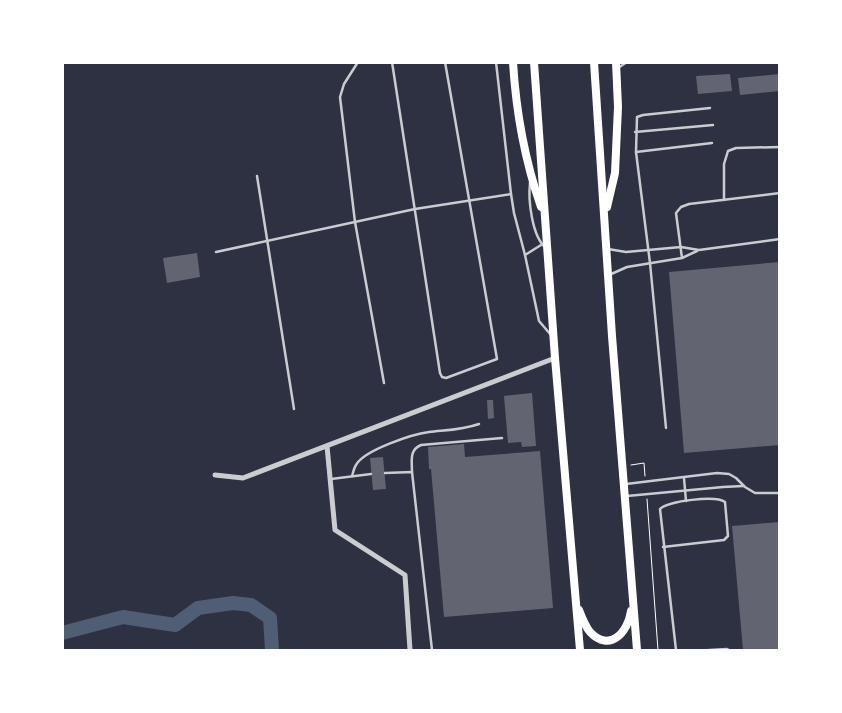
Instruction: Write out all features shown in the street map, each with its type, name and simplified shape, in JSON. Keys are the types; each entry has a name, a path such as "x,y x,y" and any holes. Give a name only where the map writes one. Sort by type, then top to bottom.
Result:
{"highway":[{"path":"513,62 518,114 531,176 545,217"},
{"path":"534,62 545,217 544,247 554,338 580,650"},
{"path":"594,62 608,276 637,650"},
{"path":"605,214 615,173 618,107 617,66"},
{"path":"576,596 583,621 595,636 603,640 612,640 620,636 626,629 633,598"}],"street":[{"path":"215,475 244,478 555,358"},
{"path":"326,446 335,530 404,575 410,650"}],"lane":[{"path":"358,62 344,84 340,97 355,222 384,383"},
{"path":"392,62 440,373 442,377 446,378 497,359 445,62"},
{"path":"496,62 514,213 539,320 554,338"},
{"path":"617,66 627,62"},
{"path":"666,428 650,263 636,152 637,117 710,108"},
{"path":"636,132 713,125"},
{"path":"636,152 712,143"},
{"path":"724,200 724,164 728,152 736,148 780,147"},
{"path":"257,176 294,409"},
{"path":"525,255 544,247 536,236 529,195 531,176"},
{"path":"682,258 676,213 681,207 689,204 780,193"},
{"path":"216,252 415,209 511,194"},
{"path":"607,249 626,252 681,247 699,250 780,239"},
{"path":"608,276 627,267 682,258 699,250"},
{"path":"352,476 356,464 373,452 416,435 429,432 462,430 479,424"},
{"path":"432,650 412,472 412,453 416,446 421,444 502,438"},
{"path":"385,473 412,472"},
{"path":"624,484 718,473 729,474 755,493 780,493"},
{"path":"330,479 371,474"},
{"path":"684,478 686,501"},
{"path":"733,486 736,478"},
{"path":"625,496 745,486"},
{"path":"663,547 724,540 728,536 725,502 716,498 686,501 664,505 660,509 663,547 676,650"},
{"path":"709,650 728,650"}],"path":[{"path":"622,466 644,463 645,482"},
{"path":"646,494 658,650"}],"building":[{"path":"730,74 732,91 698,94 696,76"},
{"path":"780,74 780,91 740,95 738,78"},
{"path":"197,253 200,277 167,283 163,258"},
{"path":"780,262 780,445 684,453 669,272"},
{"path":"532,393 536,446 522,447 521,442 508,443 504,396"},
{"path":"487,400 493,400 494,418 488,419"},
{"path":"464,444 465,457 540,451 553,608 444,617 428,447"},
{"path":"383,457 386,489 373,490 370,458"},
{"path":"780,522 780,650 743,650 732,526"}],"waterway":[{"path":"62,633 123,617 175,625 198,608 233,603 251,605 270,618 272,650"}]}
